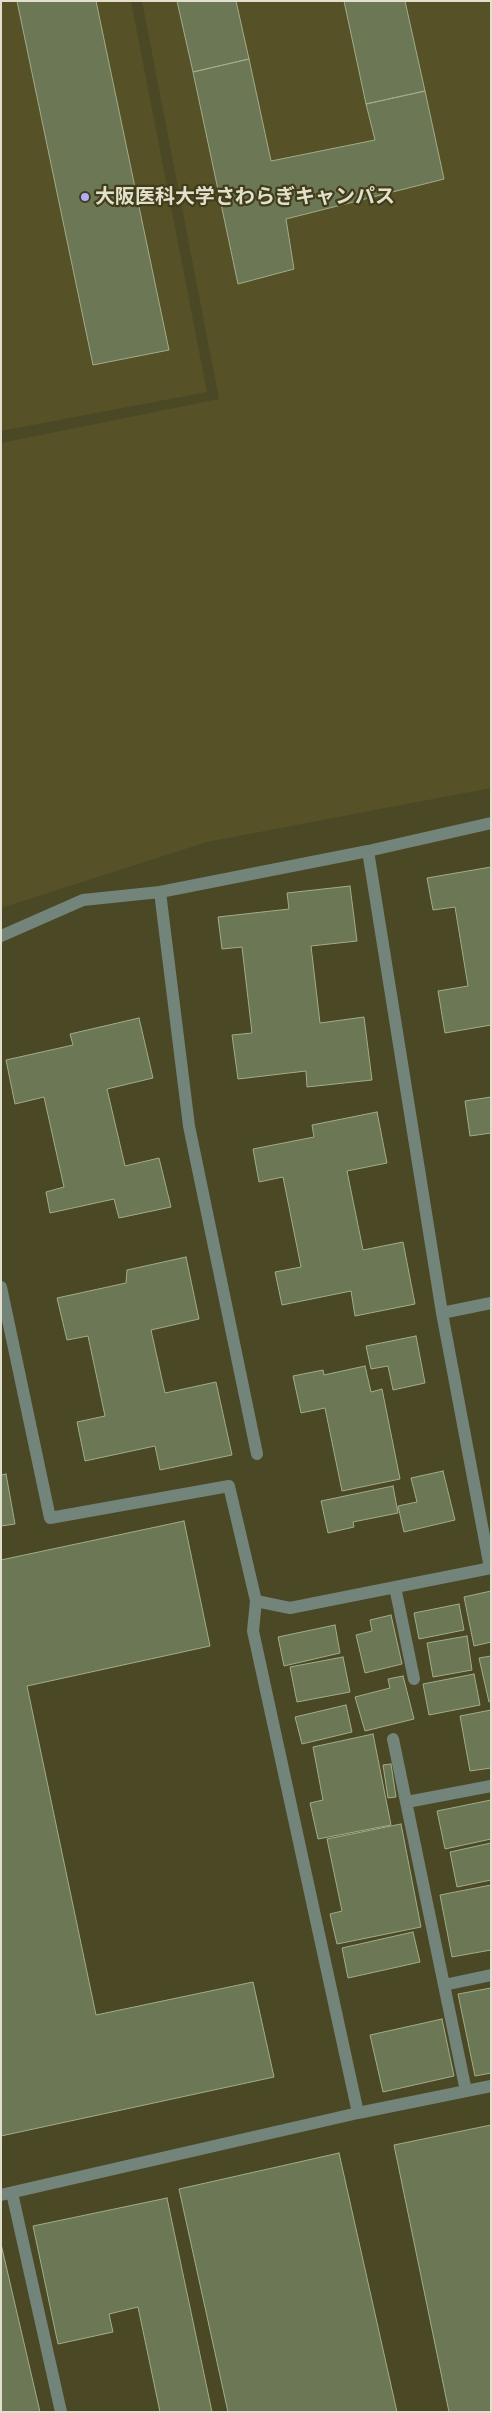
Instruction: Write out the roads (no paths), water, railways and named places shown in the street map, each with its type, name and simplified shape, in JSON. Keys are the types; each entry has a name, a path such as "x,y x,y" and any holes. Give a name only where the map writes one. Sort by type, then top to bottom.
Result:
{"street":[{"path":"1,936 83,900 160,892 368,851 491,823"},
{"path":"256,1601 290,1608 490,1568 442,1313 368,851"},
{"path":"160,892 189,1126 256,1454"},
{"path":"1,1287 50,1518 229,1486 256,1601 253,1631 358,2113"},
{"path":"442,1313 491,1303"},
{"path":"395,1587 414,1679"},
{"path":"393,1739 466,2091"},
{"path":"407,1802 491,1786"},
{"path":"444,1985 491,1975"},
{"path":"61,2412 7,2194 358,2113 491,2086"}],"place":[{"name":"大阪医科大学さわらぎキャンパス","path":"85,197"}]}
